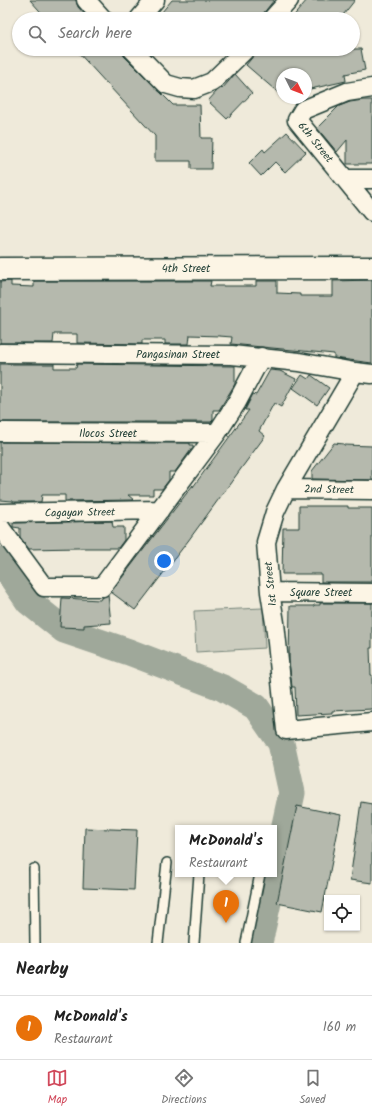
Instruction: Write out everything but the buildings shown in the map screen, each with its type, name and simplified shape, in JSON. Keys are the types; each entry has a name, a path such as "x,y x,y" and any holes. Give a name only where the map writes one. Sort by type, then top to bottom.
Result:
{"street":[{"path":"86,0 97,12"},
{"path":"146,12 155,0"},
{"path":"278,12 289,0"},
{"path":"139,56 166,84 180,88 194,89 212,82 239,56"},
{"name":"6th Street","path":"372,88 347,92 303,110 297,120 372,212"},
{"path":"346,179 372,179"},
{"name":"4th Street","path":"0,269 372,268"},
{"name":"Pangasinan Street","path":"0,353 232,355 299,362 363,373"},
{"path":"0,527 44,587 102,587 216,433 237,402 261,357"},
{"name":"1st Street","path":"363,373 286,489 275,512 266,542 270,592 275,623 286,730 372,722"},
{"name":"Ilocos Street","path":"0,432 216,433"},
{"name":"2nd Street","path":"286,489 372,490"},
{"name":"Cagayan Street","path":"0,513 160,510"},
{"name":"Square Street","path":"270,592 372,592"}],"lane":[{"path":"158,943 167,863"},
{"path":"34,869 35,943"},
{"path":"194,943 199,877"},
{"path":"246,943 259,877"}],"shaded area":[{"path":"263,608 265,648 196,652 194,611"}],"waterway":[{"path":"0,560 29,602 64,630 129,652 223,688 256,707 281,743 292,793 277,861"},
{"path":"259,943 274,877"}],"place":[{"name":"McDonald's","path":"226,923"}]}
